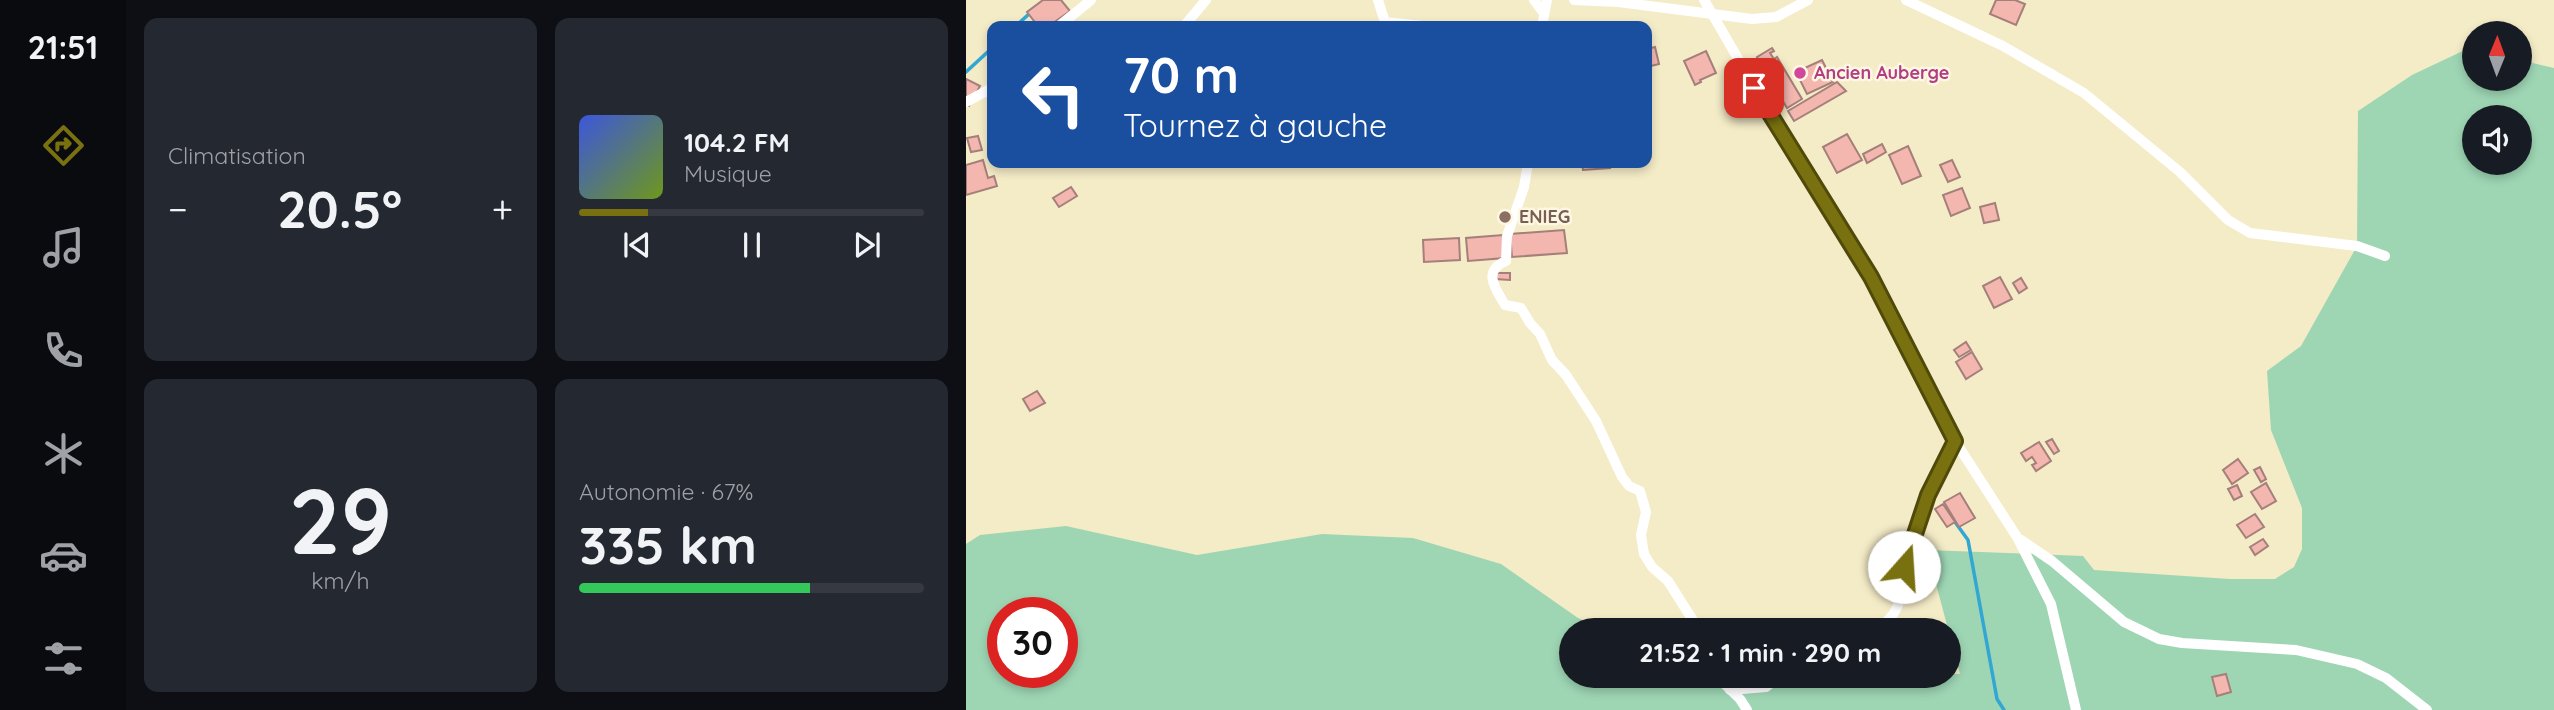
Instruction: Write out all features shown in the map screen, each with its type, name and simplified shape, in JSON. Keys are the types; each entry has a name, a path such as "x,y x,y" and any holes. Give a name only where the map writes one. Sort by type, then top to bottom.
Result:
{"street":[{"path":"1065,21 1091,0"},
{"path":"1188,21 1206,0"},
{"path":"1378,0 1385,21"},
{"path":"1534,0 1543,12"},
{"path":"1542,21 1547,0"},
{"path":"1574,0 1618,2 1752,19 1776,17 1808,0"},
{"path":"1704,0 1871,277 1955,441 2017,537 2051,604 2076,710"},
{"path":"1906,0 2003,46 2084,93 2180,172 2228,220 2243,230 2357,246 2385,256"},
{"path":"966,102 987,91"},
{"path":"1527,168 1524,187 1507,236 1506,261 1497,265 1493,272 1495,286 1505,305 1521,308 1541,334 1552,360 1566,375 1596,421 1622,477 1629,486 1640,492 1646,512 1641,536 1644,554 1652,567 1668,580 1692,618"},
{"path":"1891,618 1897,608 1903,588 1906,560 1921,514 1955,441"},
{"path":"2017,537 2052,561 2124,622 2139,631 2159,639 2182,643 2296,650 2357,664 2386,678 2427,710"},
{"path":"1730,690 1754,688"},
{"path":"1730,690 1747,710"}],"green space":[{"path":"2462,51 2462,91 2532,91 2532,63 2554,68 2554,710 966,710 966,544 980,535 1066,526 1197,555 1322,534 1413,538 1501,564 1578,618 1559,618 1559,688 1961,688 1961,618 1945,618 1927,550 2083,556 2094,570 2230,579 2275,579 2294,567 2302,549 2302,508 2271,430 2267,371 2301,346 2357,246 2358,111 2412,75"}],"building":[{"path":"1043,0 1061,0 1070,11 1056,21 1034,21 1027,12"},
{"path":"1996,0 2015,0 2025,4 2016,25 1990,14"},
{"path":"1655,47 1659,64 1652,66 1652,48"},
{"path":"1772,48 1774,51 1770,53 1774,59 1777,57 1802,99 1787,108 1757,57"},
{"path":"1706,51 1716,73 1695,85 1684,61"},
{"path":"1822,60 1833,82 1807,94 1796,72"},
{"path":"966,79 980,86 969,106 966,105"},
{"path":"1837,82 1846,91 1794,121 1788,111"},
{"path":"1847,134 1862,160 1837,173 1823,147"},
{"path":"978,136 982,150 971,152 967,138"},
{"path":"1882,144 1886,152 1867,163 1863,154"},
{"path":"1908,146 1921,176 1902,184 1889,155"},
{"path":"983,160 988,178 994,176 997,186 966,195 966,165"},
{"path":"1952,160 1960,177 1948,182 1940,165"},
{"path":"1071,187 1077,196 1059,207 1053,198"},
{"path":"1962,188 1970,208 1951,216 1943,195"},
{"path":"1995,203 1999,220 1984,223 1980,207"},
{"path":"1564,230 1567,253 1512,257 1510,234"},
{"path":"1503,235 1505,258 1468,261 1466,238"},
{"path":"1459,238 1460,260 1424,262 1423,240"},
{"path":"1496,273 1510,273 1510,280 1495,279"},
{"path":"2000,277 2012,299 1994,308 1983,286"},
{"path":"2021,278 2027,288 2019,293 2013,283"},
{"path":"1966,342 1971,350 1959,357 1954,350"},
{"path":"1972,352 1982,369 1966,379 1956,362"},
{"path":"1037,391 1045,403 1030,411 1023,399"},
{"path":"2052,439 2059,451 2054,454 2046,442"},
{"path":"2039,442 2051,461 2036,471 2032,465 2036,463 2032,457 2026,461 2021,453"},
{"path":"2238,459 2248,473 2232,484 2223,470"},
{"path":"2260,467 2266,479 2261,482 2254,470"},
{"path":"2266,483 2276,501 2262,509 2251,492"},
{"path":"2237,485 2242,496 2234,500 2228,489"},
{"path":"1960,493 1975,518 1959,527 1944,502"},
{"path":"1943,504 1955,522 1947,527 1935,509"},
{"path":"2255,514 2264,527 2246,538 2237,525"},
{"path":"2263,539 2268,546 2255,555 2250,547"},
{"path":"2226,674 2231,692 2217,696 2212,677"}],"waterway":[{"path":"1021,21 1030,13"},
{"path":"966,72 987,53"},
{"path":"1955,522 1968,540 1997,699 2004,710"}],"place":[{"name":"Ancien Auberge","path":"1800,73"},
{"name":"ENIEG","path":"1505,217"}],"route":[{"path":"1754,88 1871,277 1955,441 1928,495 1904,567"}]}
